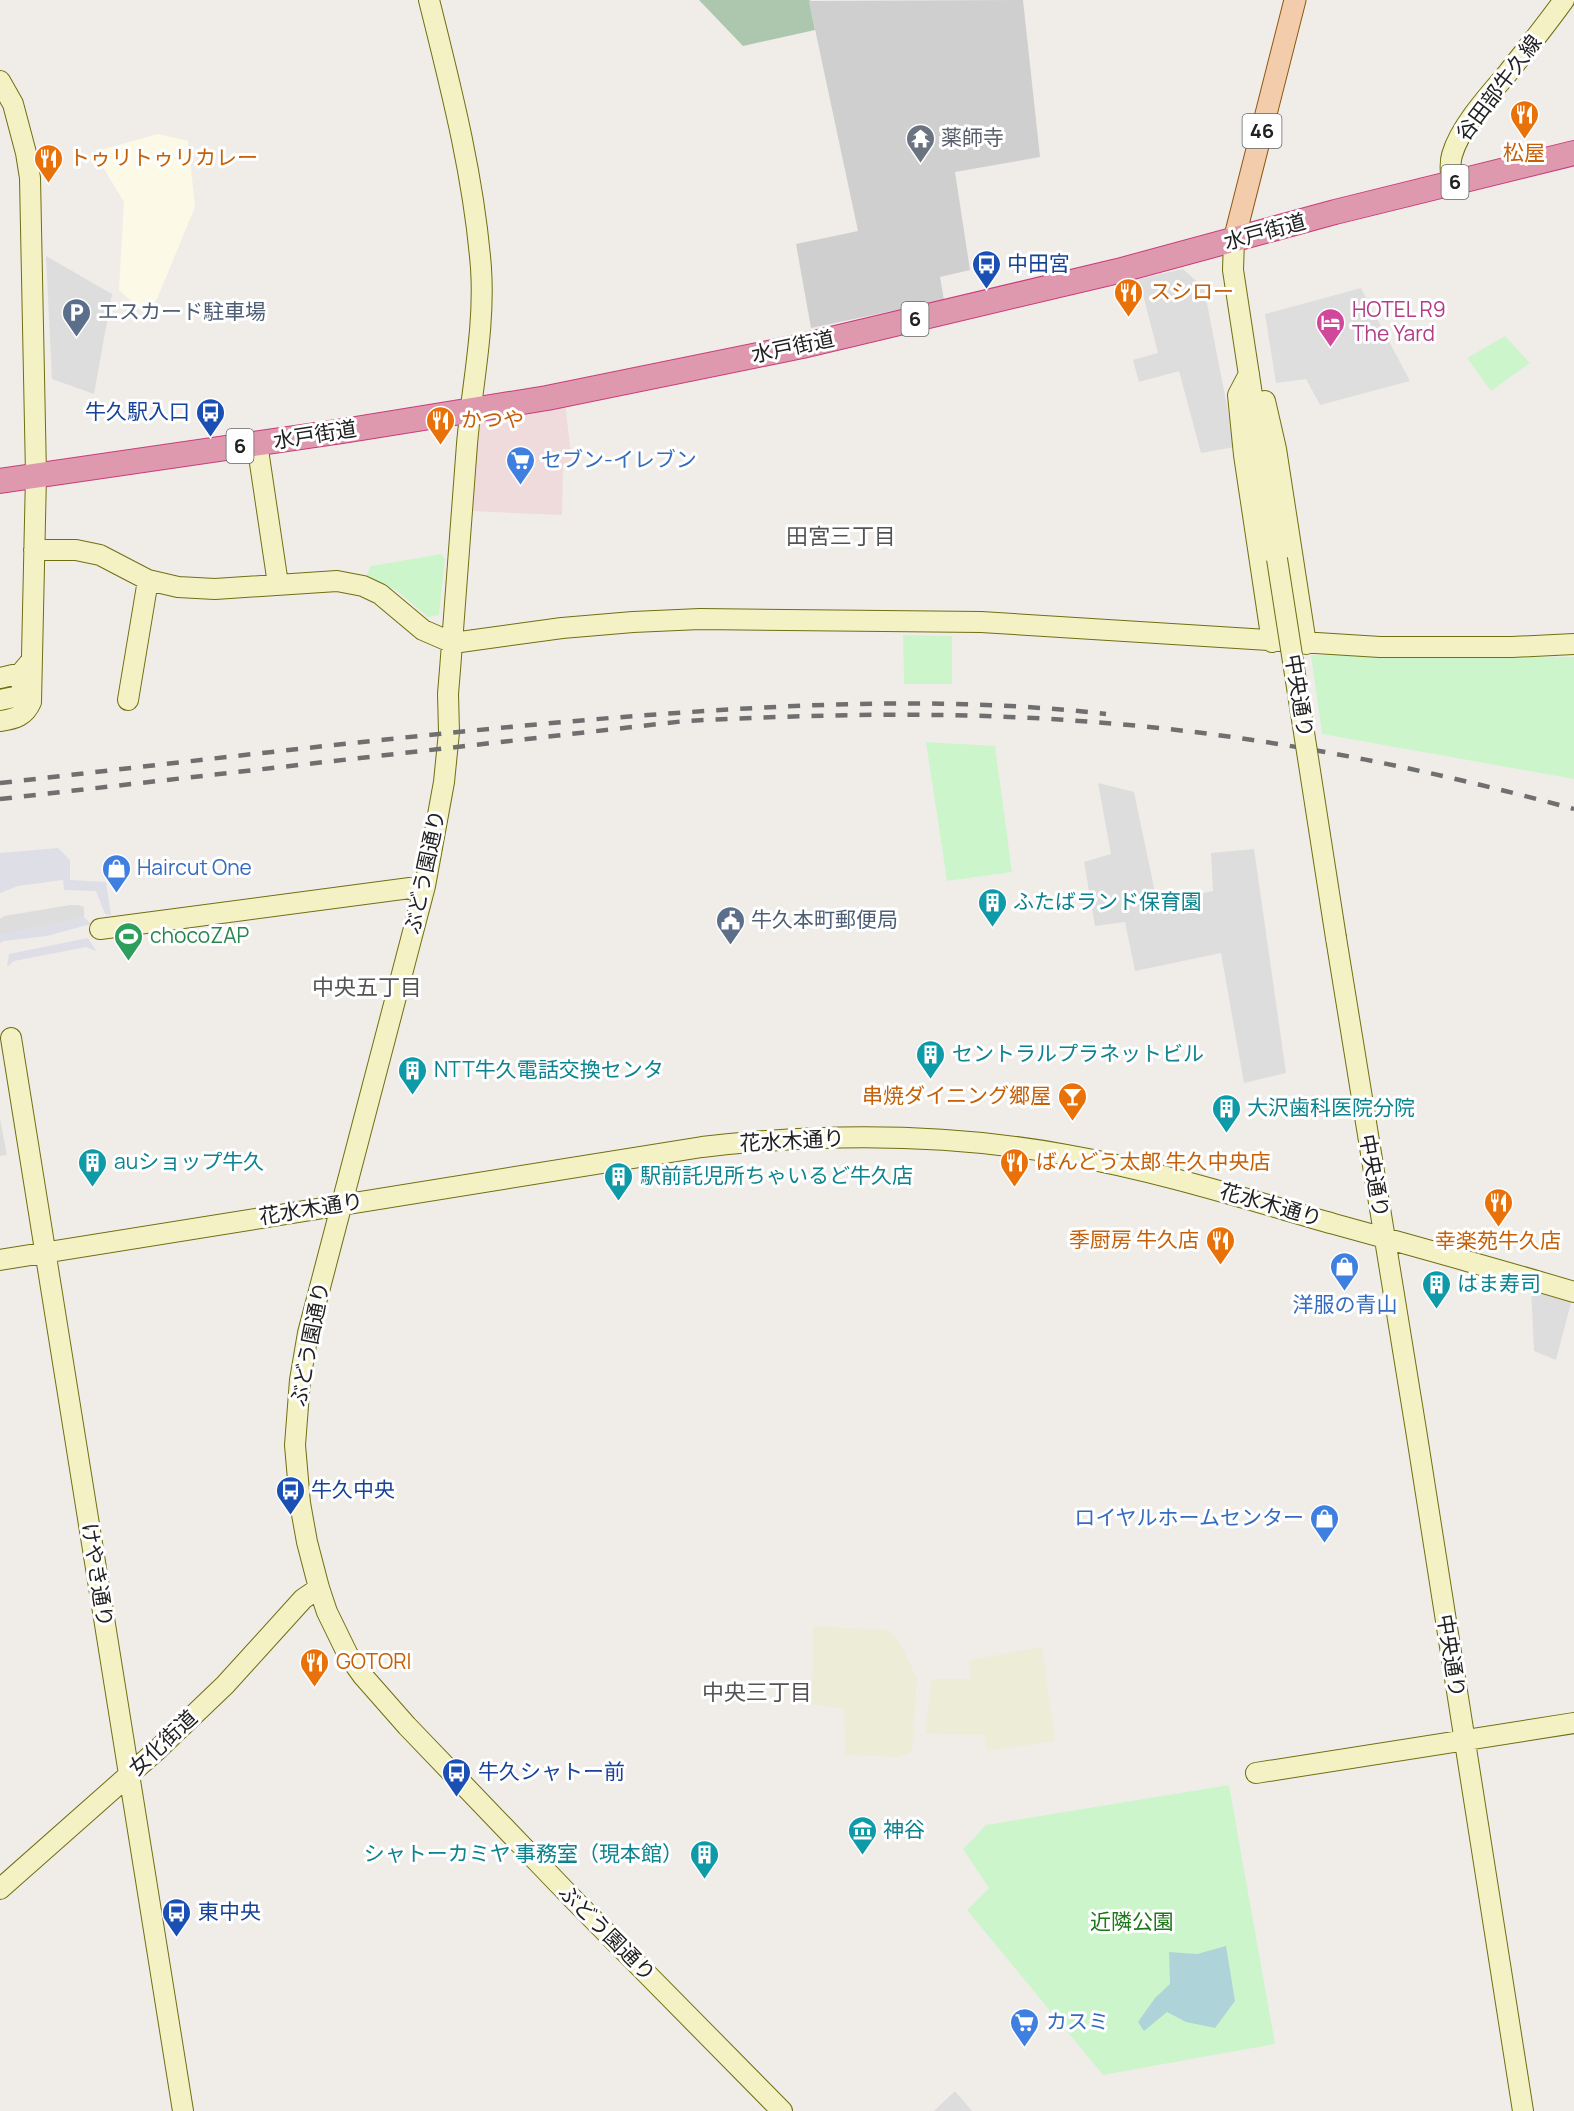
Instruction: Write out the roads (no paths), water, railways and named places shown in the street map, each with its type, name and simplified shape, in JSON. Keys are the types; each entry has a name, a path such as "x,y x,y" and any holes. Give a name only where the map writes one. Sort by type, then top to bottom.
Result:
{"highway":[{"name":"水戸街道","path":"0,482 547,398 802,346 1083,279 1574,153"}],"main road":[{"name":"46","path":"1234,240 1295,0"}],"street":[{"name":"ぶどう園通り","path":"429,0 464,142 478,237 482,308 471,410 444,782 425,886 308,1333 296,1411 295,1445 300,1503 319,1588 331,1621 348,1655 363,1676 398,1716 574,1900 782,2111"},
{"name":"谷田部牛久線","path":"1452,183 1450,167 1452,154 1462,133 1564,0"},
{"path":"0,81 13,104 30,178 36,476 31,702 27,711 20,717 0,721"},
{"name":"中央通り","path":"1234,240 1233,270 1277,559 1523,2111"},
{"path":"1272,642 1244,455 1238,395 1249,374 1262,388 1276,449 1306,644"},
{"path":"257,443 278,584"},
{"path":"34,550 76,550 100,555 148,580 177,587 215,589 337,581 363,585 380,594 423,630 453,643 562,628 699,619 981,622 1380,647 1512,647 1574,644"},
{"path":"128,700 148,580"},
{"path":"0,678 21,673 31,662"},
{"path":"0,700 19,696 31,662"},
{"path":"100,929 425,886"},
{"name":"けやき通り","path":"11,1038 183,2111"},
{"name":"花水木通り","path":"0,1260 702,1147 752,1141 900,1138 976,1143 1033,1150 1132,1168 1240,1196 1574,1292"},
{"name":"女化街道","path":"0,1889 129,1775 225,1685 303,1599 319,1588"},
{"path":"1256,1773 1574,1723"}],"water":[{"path":"1226,1946 1235,2001 1215,2028 1186,2022 1167,2012 1144,2031 1138,2022 1155,1998 1170,1984 1169,1952 1197,1954"}],"railway":[{"path":"0,783 457,732 733,709 920,703 1044,708 1106,714"},
{"path":"0,799 685,721 838,715 940,715 991,716 1154,727 1275,743 1455,779 1574,809"}],"place":[{"name":"松屋","path":"1524,140"},
{"name":"薬師寺","path":"920,164"},
{"name":"トゥリトゥリカレー","path":"48,184"},
{"name":"中田宮","path":"986,290"},
{"name":"スシロー","path":"1129,318"},
{"name":"エスカード駐車場","path":"77,338"},
{"name":"HOTEL R9 The Yard","path":"1331,348"},
{"name":"牛久駅入口","path":"211,438"},
{"name":"かつや","path":"440,446"},
{"name":"セブン-イレブン","path":"520,486"},
{"name":"Haircut One","path":"116,894"},
{"name":"ふたばランド保育園","path":"992,928"},
{"name":"牛久本町郵便局","path":"730,946"},
{"name":"chocoZAP","path":"129,962"},
{"name":"セントラルプラネットビル","path":"931,1080"},
{"name":"NTT牛久電話交換センタ","path":"413,1096"},
{"name":"串焼ダイニング郷屋","path":"1072,1122"},
{"name":"大沢歯科医院分院","path":"1226,1134"},
{"name":"auショップ牛久","path":"93,1188"},
{"name":"ばんどう太郎 牛久中央店","path":"1015,1188"},
{"name":"駅前託児所ちゃいるど牛久店","path":"619,1202"},
{"name":"幸楽苑牛久店","path":"1498,1228"},
{"name":"季厨房 牛久店","path":"1220,1266"},
{"name":"洋服の青山","path":"1345,1292"},
{"name":"はま寿司","path":"1436,1310"},
{"name":"牛久中央","path":"290,1516"},
{"name":"ロイヤルホームセンター","path":"1325,1544"},
{"name":"GOTORI","path":"315,1688"},
{"name":"牛久シャトー前","path":"457,1798"},
{"name":"神谷","path":"862,1856"},
{"name":"シャトーカミヤ 事務室（現本館）","path":"704,1880"},
{"name":"東中央","path":"177,1938"},
{"name":"カスミ","path":"1025,2048"}],"district":[{"name":"田宮三丁目","path":"841,536"},
{"name":"中央五丁目","path":"367,987"},
{"name":"中央三丁目","path":"757,1692"}],"park label":[{"name":"近隣公園","path":"1132,1922"}]}
